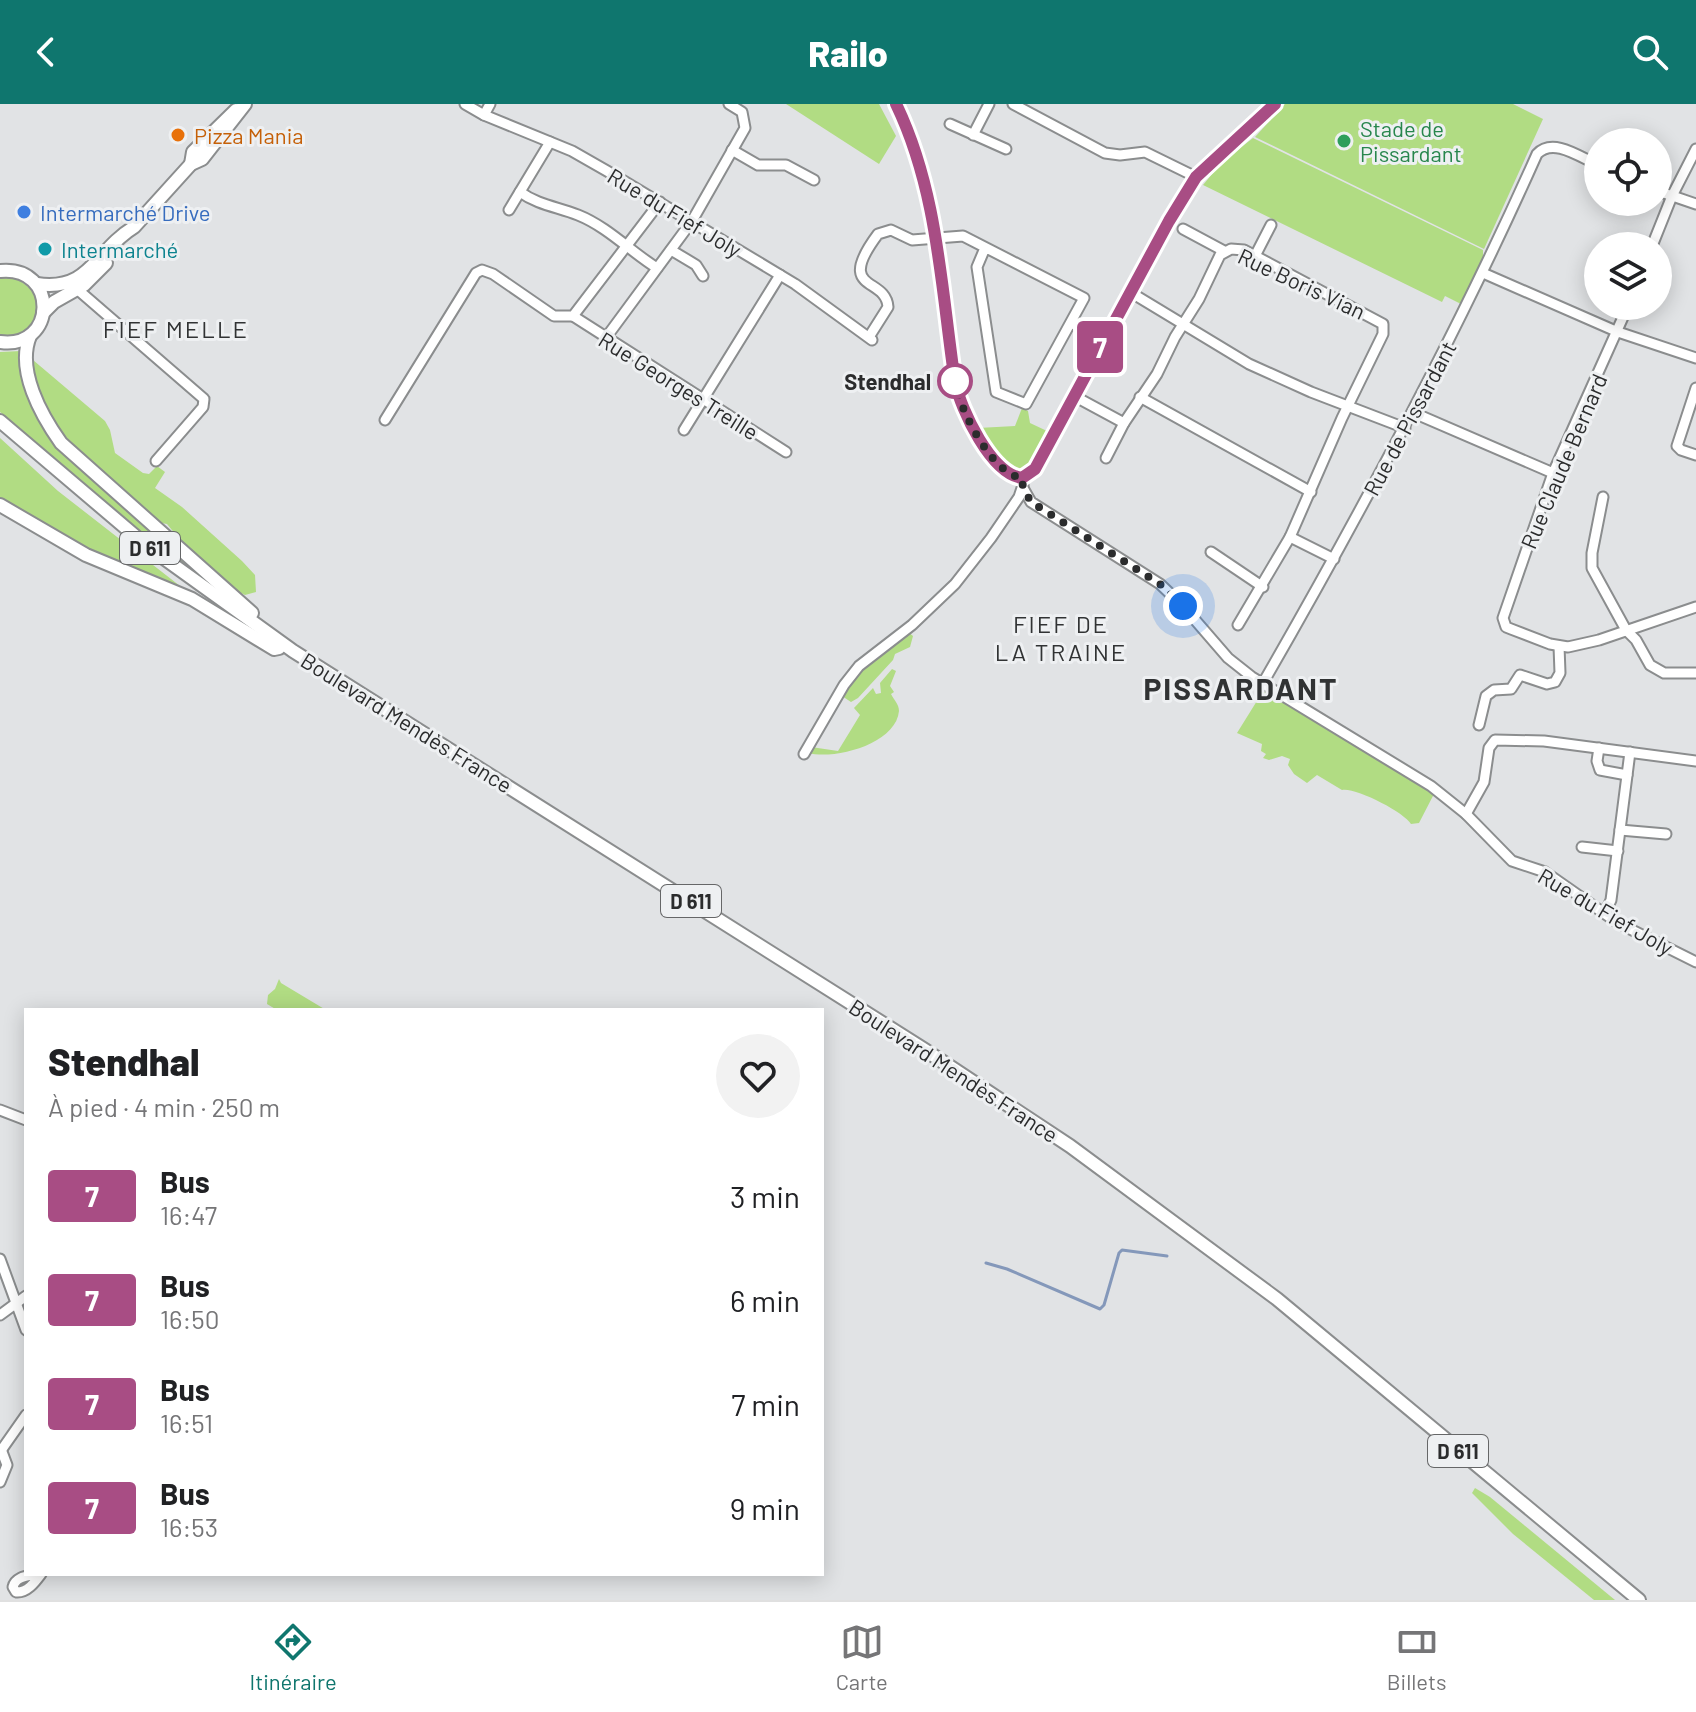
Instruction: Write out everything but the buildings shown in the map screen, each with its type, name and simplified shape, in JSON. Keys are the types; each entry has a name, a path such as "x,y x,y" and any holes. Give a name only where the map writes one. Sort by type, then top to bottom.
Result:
{"main road":[{"path":"43,313 54,302 77,289 123,245 134,227 191,164 202,159 244,104"},
{"path":"37,284 59,286 72,282 134,227"},
{"path":"3,269 25,275 37,284 43,299 39,326 25,348 32,388 42,414 61,443 236,601 301,649 309,661"},
{"path":"2,344 18,342 30,336"},
{"name":"Boulevard Mendès France","path":"0,421 166,560 309,661 925,1050 1070,1146 1277,1299 1639,1600"},
{"name":"Boulevard Mendès France","path":"0,429 144,550 279,648 889,1034 1067,1151 1278,1308 1629,1600"},
{"path":"0,505 86,555 192,599 274,649 279,648"}],"street":[{"name":"Rue du Fief Joly","path":"465,104 484,115 572,151 780,275 871,339 888,307 885,296 867,284 861,273 861,260 875,237 891,230 912,240 935,237"},
{"path":"484,115 490,104"},
{"path":"605,339 692,221 745,128 744,117 729,104"},
{"name":"Rue du Fief Joly","path":"896,104 922,167 955,382 962,409 974,433 998,462 1023,483 1031,502 1160,584 1228,658 1263,683 1431,786 1466,814 1512,861 1545,872 1643,937 1696,962"},
{"path":"973,135 989,104"},
{"path":"1013,104 1105,153 1145,152 1196,177"},
{"path":"804,754 844,685 859,666 912,625 955,584 991,538 1023,483 1035,469 1196,177 1275,104"},
{"path":"950,124 1006,149"},
{"path":"509,210 550,142"},
{"name":"Rue de Pissardant","path":"1263,683 1414,413 1537,154 1544,147 1555,146 1584,159"},
{"path":"1696,149 1672,196 1696,204"},
{"path":"732,150 758,165 786,165 814,180"},
{"path":"520,192 537,203 578,215 657,268"},
{"path":"573,316 660,202"},
{"path":"1255,256 1271,225"},
{"name":"Rue Boris Vian","path":"1183,229 1224,251"},
{"path":"935,237 963,236 1084,298 1026,404 996,392 977,267 985,248"},
{"name":"Rue Boris Vian","path":"1106,458 1124,423 1157,374 1224,251 1238,248 1383,324 1383,334 1348,406"},
{"path":"671,250 696,265 703,276"},
{"name":"Rue Georges Treille","path":"385,420 476,273 482,270 493,274 554,316 573,316 786,452"},
{"path":"1483,273 1618,332 1696,358"},
{"path":"684,430 780,275"},
{"path":"77,289 204,399 203,407 156,461"},
{"path":"1130,292 1249,364 1405,428"},
{"name":"Rue Claude Bernard","path":"1559,646 1506,627 1503,618 1553,473 1623,320"},
{"path":"1071,323 1104,340"},
{"path":"1696,388 1677,446 1696,455"},
{"path":"1074,396 1124,423"},
{"path":"1140,397 1311,492"},
{"path":"1238,625 1290,537 1348,406"},
{"path":"1414,413 1553,473"},
{"path":"1603,497 1592,568 1626,630 1656,670 1696,673"},
{"path":"1290,537 1334,559"},
{"path":"1211,552 1263,587"},
{"path":"1479,725 1486,696 1494,690 1511,689 1520,675 1547,684 1555,682 1560,671 1559,646 1580,645 1696,607"},
{"path":"1466,814 1484,782 1489,748 1495,740 1544,741 1696,761"},
{"path":"1599,748 1597,761 1600,770 1627,775"},
{"path":"1605,913 1610,907 1630,752"},
{"path":"1620,830 1666,834"},
{"path":"1582,847 1618,851"},
{"path":"0,1110 24,1119"},
{"path":"0,1259 24,1325"},
{"path":"0,1315 24,1298"},
{"path":"0,1482 7,1465 1,1451 24,1418"}],"green space":[{"path":"786,104 879,104 896,136 879,164"},
{"path":"1285,104 1513,104 1543,119 1484,249 1255,137"},
{"path":"1253,138 1483,250 1483,258 1461,304 1445,296 1442,302 1203,185 1222,162"},
{"path":"7,277 27,286 38,303 36,322 30,330 15,337 0,337 0,278"},
{"path":"21,351 38,414 210,585 110,509 0,412 0,352"},
{"path":"33,360 105,421 115,453 143,473 149,474 157,466 165,472 155,488 182,507 242,561 255,575 256,592 245,595 237,591 189,551 167,524 161,523 91,464 50,412 36,379"},
{"path":"1022,408 1028,411 1030,423 1047,431 1029,465 1023,469 1011,467 978,428 1015,426"},
{"path":"0,438 58,491 189,593 89,551 0,499"},
{"path":"908,632 913,636 910,647 895,654 858,698 851,702 842,696 865,664"},
{"path":"892,669 896,671 890,686 894,692 891,694 899,711 895,723 887,732 876,741 848,751 820,755 808,753 811,747 838,751 860,715 854,708 873,688 876,694 881,693 880,683"},
{"path":"1265,688 1435,792 1419,823 1411,824 1379,801 1342,790 1317,775 1307,783 1294,774 1288,765 1290,759 1282,756 1269,760 1263,758 1266,754 1261,751 1262,744 1237,733"},
{"path":"279,979 323,1008 274,1008 267,1004 268,995"},
{"path":"1475,1488 1615,1600 1594,1600 1513,1534 1472,1493"}],"waterway":[{"path":"986,1263 1100,1309 1122,1250 1167,1256"}],"bus line":[{"name":"7","path":"896,104 911,135 926,182 955,382 962,409 974,433 1007,471 1022,478 1035,469 1196,177 1275,104"}],"place":[{"name":"Pizza Mania","path":"178,135"},
{"name":"Stade de Pissardant","path":"1344,141"},
{"name":"Intermarché Drive","path":"24,212"},
{"name":"Intermarché","path":"45,249"},
{"name":"Stendhal","path":"955,381"}],"district":[{"name":"FIEF MELLE","path":"176,328"},
{"name":"FIEF DE LA TRAINE","path":"1061,637"},
{"name":"PISSARDANT","path":"1241,688"}],"route":[{"path":"955,381 967,422 1007,471 1022,478 1023,488 1031,502 1160,584 1183,606"}]}
